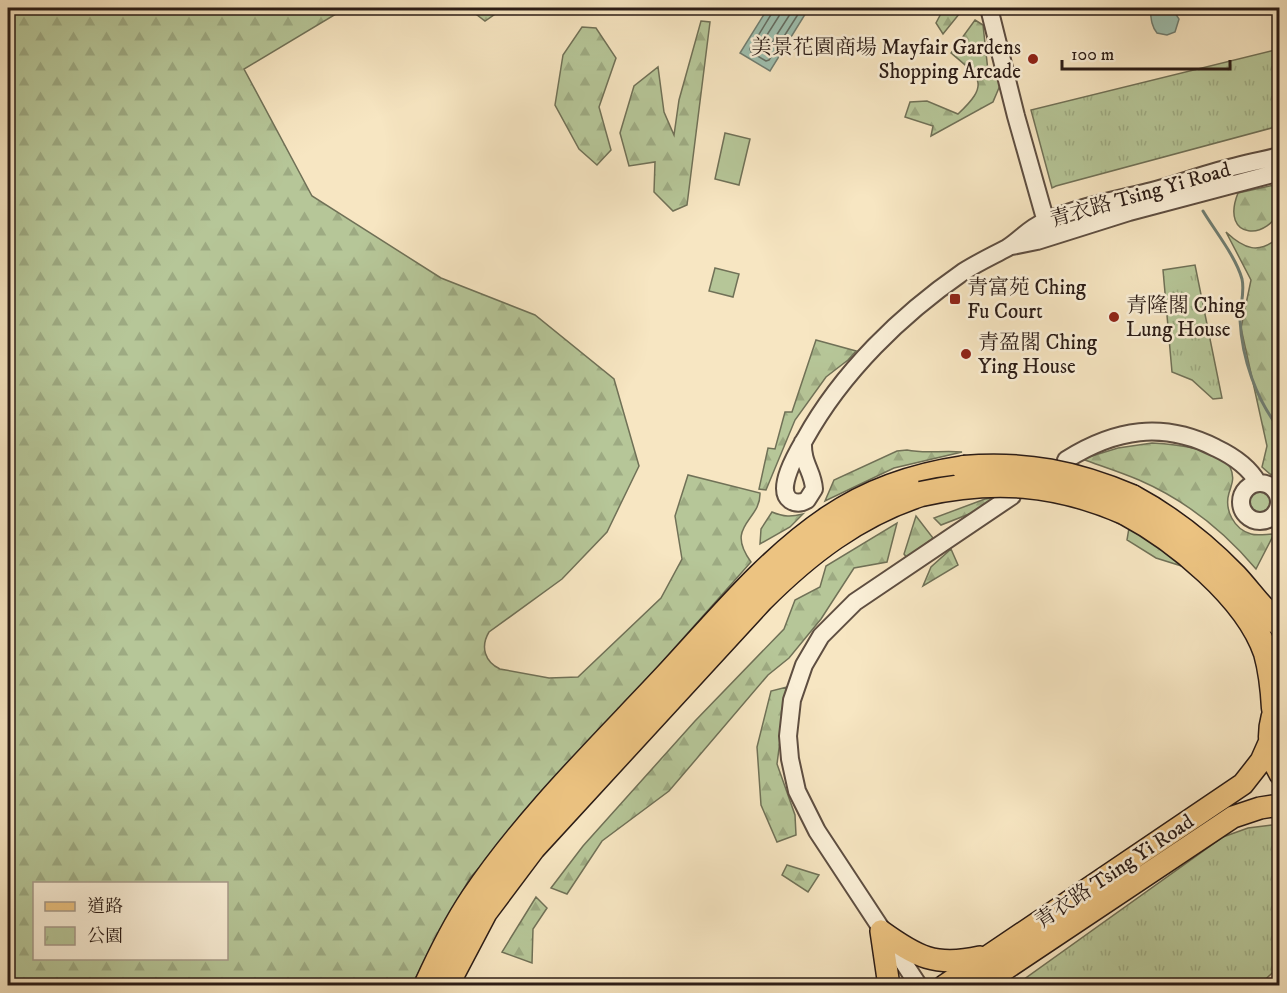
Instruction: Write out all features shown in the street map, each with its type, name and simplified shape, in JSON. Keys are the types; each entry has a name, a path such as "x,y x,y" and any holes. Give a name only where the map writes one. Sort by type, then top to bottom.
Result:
{"highway":[{"path":"426,986 454,929 503,856 552,799 762,574 810,532 849,506 887,487 918,477 964,468 992,466 1045,470 1094,482 1128,504 1160,534 1193,559 1224,590 1248,620 1265,652 1277,703"},
{"path":"446,986 469,939 515,870 560,817 761,600 818,548 855,522 874,512 921,494 976,485 1018,484 1064,491 1103,503 1128,504 1164,515 1200,542 1280,624"}],"main road":[{"name":"青衣路 Tsing Yi Road","path":"1277,703 1270,727 1269,742 1280,774"},
{"name":"青衣路 Tsing Yi Road","path":"944,986 1244,784 1261,761 1269,742"},
{"name":"青衣路 Tsing Yi Road","path":"980,986 1233,817 1260,808 1280,805"},
{"path":"881,931 907,949 933,960 958,962 990,955"},
{"path":"881,931 889,986"}],"street":[{"path":"989,8 1016,116 1048,228"},
{"name":"青衣路 Tsing Yi Road","path":"1048,228 1219,171 1280,156"},
{"name":"青衣路 Tsing Yi Road","path":"803,442 829,401 903,319 965,271 1008,247 1032,227 1048,228 1129,212 1280,172"},
{"path":"1066,460 1087,447 1109,438 1132,432 1156,431 1203,441 1225,452 1253,474 1258,483"},
{"path":"918,986 817,831 797,791 788,736 792,700 804,665 821,636 855,602 1012,496"}],"green space":[{"path":"8,8 346,8 244,69 312,196 441,278 535,315 614,379 639,466 607,532 562,579 489,632 485,643 486,654 495,666 500,669 549,678 578,677 661,598 682,559 675,516 688,475 760,493 759,502 742,531 741,540 751,562 470,878 412,985 8,985"},
{"path":"468,8 504,8 485,21"},
{"path":"944,8 964,8 943,34 936,23"},
{"path":"975,20 983,25 988,71 1001,83 993,102 931,136 933,126 905,117 910,102 927,101 958,114 968,104 975,95 978,82 975,75 951,53"},
{"path":"701,21 710,22 687,205 673,211 654,192 655,162 629,166 620,133 634,86 658,67 664,112 674,135 679,100"},
{"path":"582,27 596,28 616,58 599,107 611,150 597,165 579,149 555,105 563,55"},
{"path":"1279,49 1279,126 1052,188 1031,110"},
{"path":"725,133 750,139 739,185 715,179"},
{"path":"1279,184 1280,207 1275,218 1267,226 1258,230 1248,231 1241,227 1235,220 1234,209 1238,193"},
{"path":"1226,232 1245,246 1252,248 1265,246 1279,237 1279,477 1270,474 1262,467 1267,446 1241,328 1251,280"},
{"path":"1195,265 1222,398 1213,399 1192,380 1172,372 1163,270"},
{"path":"715,268 739,274 733,297 709,291"},
{"path":"816,340 856,351 826,377 795,420 766,490 759,489 768,448 775,449 785,412 792,412"},
{"path":"1152,443 1206,451 1216,455 1230,467 1233,477 1228,506 1235,523 1251,534 1274,534 1256,569 1217,529 1188,507 1139,480 1082,459 1118,448"},
{"path":"897,451 962,452 894,468 825,501 834,480"},
{"path":"1260,489 1269,493 1273,502 1269,511 1260,515 1251,511 1247,502 1251,493"},
{"path":"998,497 982,509 941,525 934,518 985,499"},
{"path":"772,512 788,516 803,514 790,527 760,544 761,529"},
{"path":"916,516 933,538 907,558 904,554"},
{"path":"1130,522 1191,569 1156,558 1127,540"},
{"path":"897,523 887,562 854,568 821,619 789,658 768,675 669,791 602,841 567,894 551,888 583,846 695,721 784,629 795,600 820,587 826,566"},
{"path":"951,549 958,565 923,586 931,567"},
{"path":"787,687 777,764 795,815 796,835 777,842 761,805 757,747 771,691"},
{"path":"1279,824 1279,967 1259,985 1016,985 1223,837 1248,828"},
{"path":"787,865 819,875 808,892 782,875"},
{"path":"536,897 547,908 533,929 532,963 502,952"}],"water":[{"path":"768,8 809,8 770,71 740,53"},
{"path":"1150,8 1172,8 1179,19 1175,32 1167,35 1157,33 1152,24"}],"waterway":[{"path":"1203,211 1230,253 1242,279 1240,320 1247,364 1257,392 1280,430"}],"place":[{"name":"美景花園商場 Mayfair Gardens Shopping Arcade","path":"1033,59"},
{"name":"青富苑 Ching Fu Court","path":"955,299"},
{"name":"青隆閣 Ching Lung House","path":"1114,317"},
{"name":"青盈閣 Ching Ying House","path":"966,354"}]}
